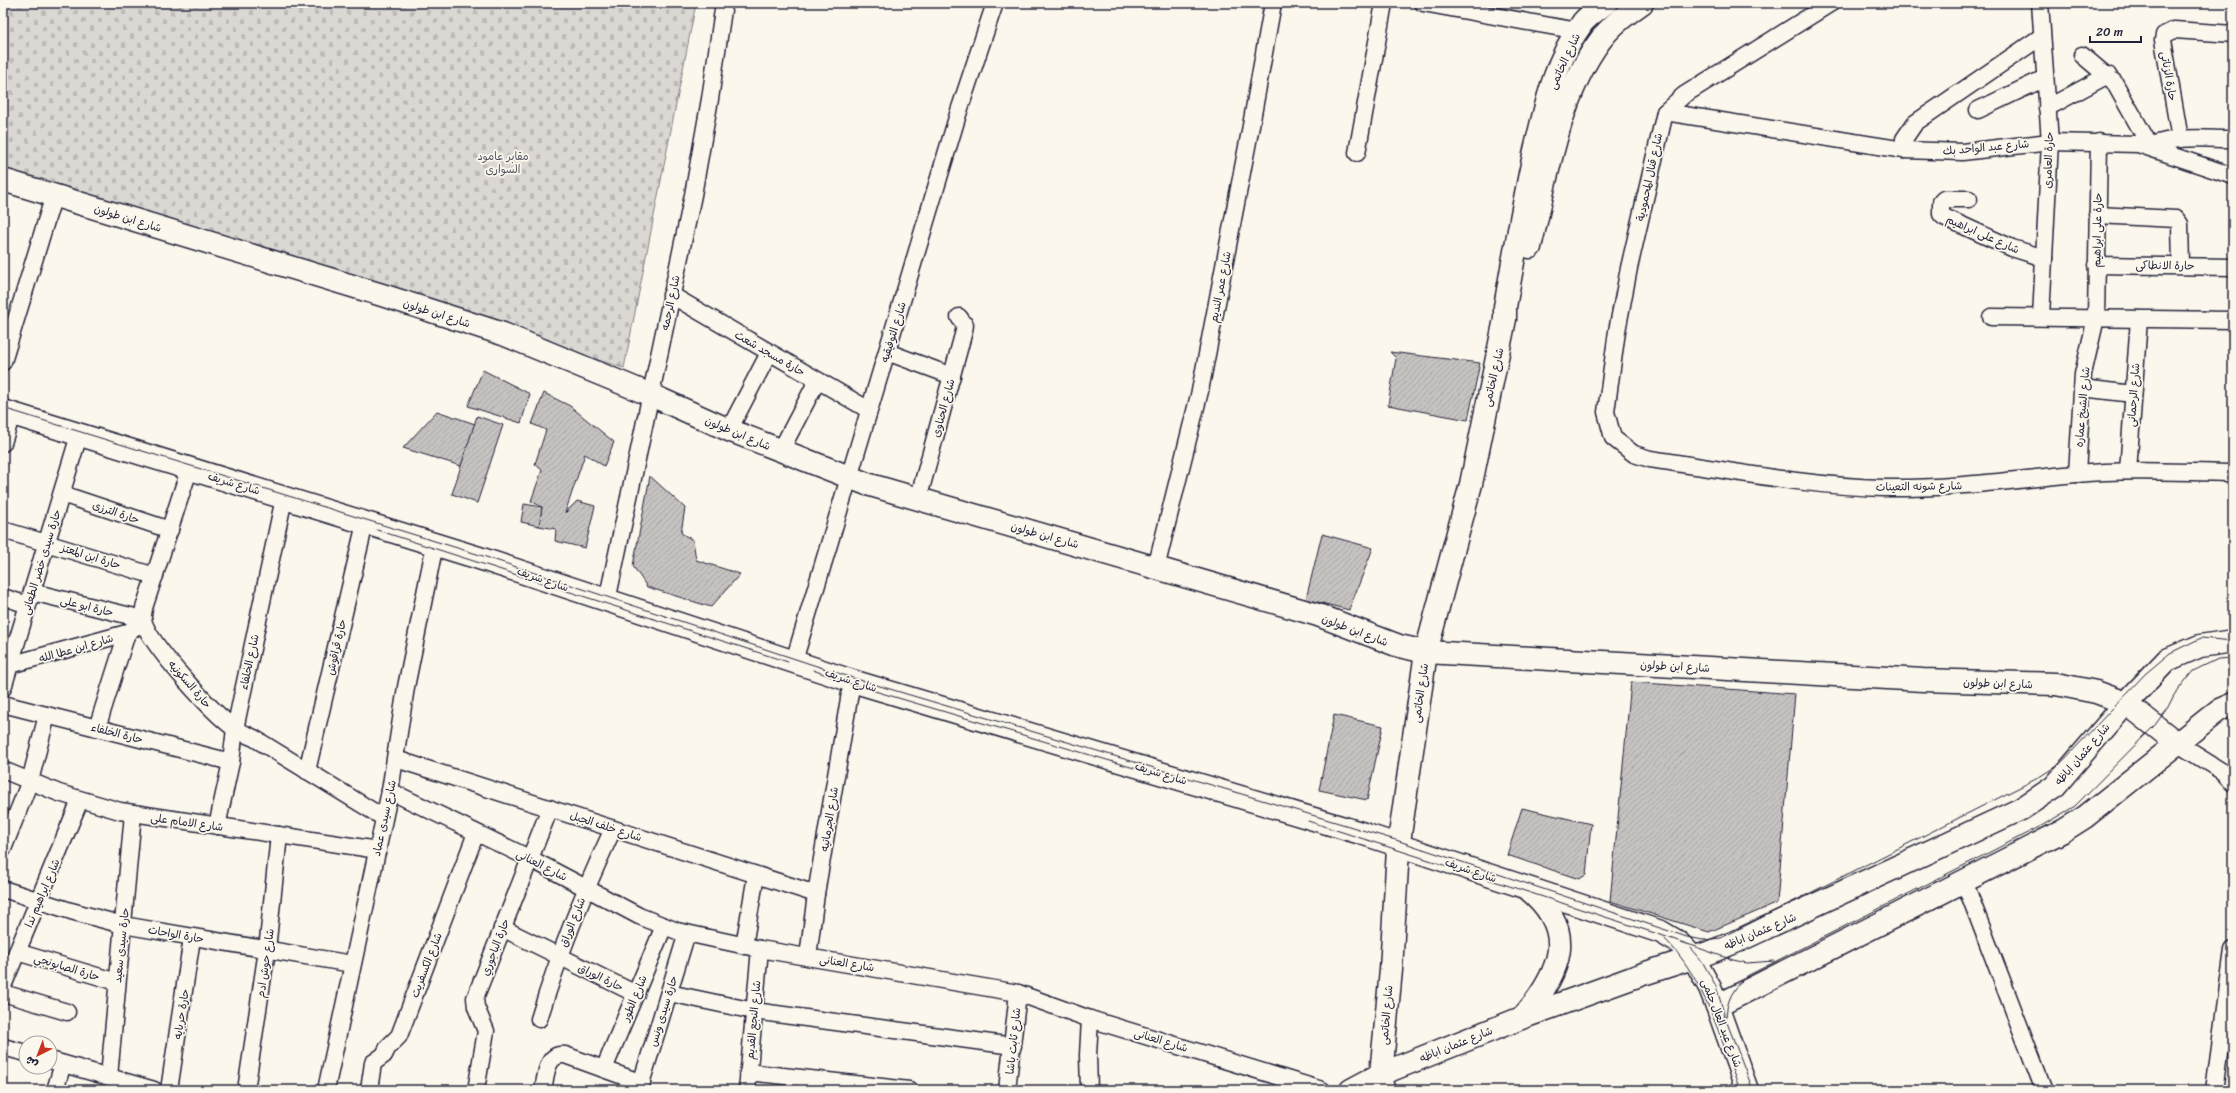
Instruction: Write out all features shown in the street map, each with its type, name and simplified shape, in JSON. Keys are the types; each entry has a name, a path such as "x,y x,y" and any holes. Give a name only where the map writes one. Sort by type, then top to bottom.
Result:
{"main road":[{"name":"شارع الخاتمى","path":"1506,319 1515,304 1563,115 1574,83 1593,50 1607,32 1642,3"},
{"name":"شارع الخاتمى","path":"1384,1082 1399,845 1426,652 1471,484 1506,319 1505,306 1528,184 1546,103 1558,69 1578,31 1594,6"},
{"name":"شارع ابن طولون","path":"3,180 382,295 503,334 651,395 729,430 848,477 918,500 1318,615 1399,646 1426,652 1923,680 2056,684 2096,692 2126,702"},
{"name":"شارع شريف","path":"8,412 189,470 435,544 852,680 1399,845 1661,932 1678,942 1693,957"},
{"name":"شارع عثمان اباظه","path":"1351,1090 1384,1082 1524,1017 1715,950 1800,913 2027,806 2054,787 2068,773 2126,702 2167,660 2200,646 2233,642"},
{"path":"2126,702 2178,744"},
{"path":"1717,1006 2063,831 2085,817 2220,710 2233,704"},
{"path":"1524,1017 1551,980 1558,963 1560,943 1557,924 1548,908 1528,889"},
{"name":"شارع عبد العال حلمى","path":"1693,957 1710,988 1748,1090"}],"street":[{"name":"شارع الرحمه","path":"607,601 700,157 724,3"},
{"name":"شارع التوفيقيه","path":"794,661 959,111 995,3"},
{"name":"شارع عمر النديم","path":"1156,568 1201,385 1273,3"},
{"path":"1357,153 1384,3"},
{"path":"1423,3 1578,31"},
{"path":"1665,112 1684,95 1831,3"},
{"name":"حارة العامرى","path":"2040,3 2050,142 2041,317"},
{"name":"حارة الزناتى","path":"2180,139 2163,40 2164,35 2174,30 2233,34"},
{"path":"1904,150 1904,139 1915,123 2042,36"},
{"path":"2082,55 2108,75 2150,146 2164,141 2180,139 2233,139"},
{"path":"2047,108 2108,75"},
{"path":"1978,110 2045,78"},
{"name":"شارع عبد الواحد بك","path":"1665,112 1904,150 1962,152 2050,142 2099,142 2150,146 2233,176"},
{"name":"شارع قنال المحمودية","path":"1614,438 1606,412 1617,331 1630,261 1665,112"},
{"name":"حارة على ابراهيم","path":"2096,318 2099,142"},
{"path":"3,362 54,195"},
{"name":"شارع على ابراهيم","path":"1969,199 1944,199 1941,202 1941,214 1944,218 2012,248 2044,258"},
{"path":"2097,215 2176,219 2180,224 2181,265"},
{"name":"حارة الانطاكى","path":"2096,265 2181,265 2233,267"},
{"name":"حارة مسجد شعث","path":"671,295 869,410"},
{"path":"1991,316 2233,320"},
{"name":"شارع الحناوى","path":"918,500 964,331 963,321 959,317"},
{"name":"شارع الشيخ عماره","path":"2077,474 2082,388 2096,318"},
{"name":"شارع الرحمانى","path":"2128,471 2139,319"},
{"path":"887,352 952,376"},
{"path":"729,430 769,353"},
{"path":"781,450 817,381"},
{"path":"2082,388 2133,394"},
{"path":"3,443 8,412"},
{"name":"حارة سيدى خضر الطعانى","path":"3,688 7,663 30,598 79,435"},
{"name":"شارع شونه التعينات","path":"1614,438 1634,454 1650,458 1808,482 1847,486 1929,488 2077,474 2128,471 2233,473"},
{"path":"143,619 155,576 189,470"},
{"name":"حارة الترزى","path":"62,494 170,530"},
{"name":"شارع الخلفاء","path":"217,826 231,762 235,729 284,498"},
{"name":"حارة قراقوش","path":"307,771 365,523"},
{"name":"حارة ابن المعتز","path":"3,530 155,576"},
{"name":"شارع سيدى عماد","path":"326,1090 390,791 406,687 435,544"},
{"name":"حارة ابو على","path":"3,597 30,598 143,619"},
{"name":"حارة السكونيه","path":"143,619 147,630 161,651 207,704 235,729 384,818"},
{"name":"شارع ابن عطا الله","path":"7,663 40,658 127,633 136,627 143,619"},
{"path":"97,728 127,633"},
{"name":"شارع الجرمانيه","path":"808,957 816,894 852,680"},
{"name":"حارة الخلفاء","path":"3,704 231,762"},
{"path":"4,845 30,781 48,715"},
{"path":"2178,744 2223,772 2233,783"},
{"name":"شارع خلف الجبل","path":"396,759 816,894"},
{"name":"شارع الامام على","path":"3,770 80,800 133,814 378,850"},
{"name":"شارع العنانى","path":"390,791 531,859 639,916 664,926 687,933 744,946 1018,993 1090,1019 1322,1090"},
{"name":"شارع ابراهيم ندا","path":"3,986 80,800"},
{"name":"حارة الباجوري","path":"476,1090 486,1031 476,1007 475,998 550,808"},
{"name":"حارة سيدى سعيد","path":"109,1077 133,814"},
{"name":"شارع الوراق","path":"539,1019 559,956 586,888 613,829"},
{"name":"شارع الكسفريت","path":"369,1090 373,1063 384,1055 388,1047 399,1036 476,833"},
{"name":"شارع حوش ادم","path":"246,1090 267,950 279,835"},
{"path":"744,946 756,875"},
{"path":"1964,881 2044,1090"},
{"name":"حارة الواحات","path":"3,889 123,925 192,938 352,964"},
{"name":"شارع الطور","path":"604,1069 664,926"},
{"name":"حارة الوراق","path":"502,928 636,994"},
{"name":"حارة سيدى ونس","path":"641,1086 687,933"},
{"name":"حارة حربايه","path":"169,1090 192,938"},
{"name":"شارع النجع القديم","path":"747,1090 760,949"},
{"path":"2214,1090 2233,950"},
{"name":"حارة الصابونجي","path":"17,952 117,982"},
{"path":"3,993 67,1012"},
{"path":"669,993 754,1011 1013,1046"},
{"name":"شارع ثابت باشا","path":"1007,1090 1018,993"},
{"path":"1089,1090 1088,1055 1090,1019"},
{"path":"3,1047 18,1051"},
{"path":"543,1090 549,1062 558,1054 565,1055 604,1069 641,1086"},
{"path":"58,1062 148,1089"},
{"path":"748,1072 909,1090"},
{"path":"56,1090 57,1075"}],"green space":[{"name":"مقابر عامود السوارى","path":"3,3 696,3 624,368 3,175"}],"building":[{"path":"1390,352 1480,363 1468,420 1388,405 1396,358"},
{"path":"483,370 530,394 521,423 468,406"},
{"path":"544,393 570,406 614,442 604,466 585,454 565,513 577,501 595,506 585,548 555,541 556,529 539,526 542,507 531,501 542,470 535,464 546,430 532,424"},
{"path":"437,411 475,424 461,466 403,448"},
{"path":"477,416 503,425 477,503 452,494"},
{"path":"650,476 685,508 681,533 693,540 696,560 740,574 711,607 647,587 633,566"},
{"path":"524,504 542,507 539,526 521,522"},
{"path":"1322,534 1373,548 1349,610 1306,599"},
{"path":"1631,682 1795,694 1777,903 1709,932 1610,901"},
{"path":"1334,715 1383,726 1367,800 1319,790"},
{"path":"1522,808 1591,824 1586,875 1579,879 1507,855"}],"tram line":[{"path":"3,408 480,555 853,678 1399,841 1687,937 1703,940 1721,938 2036,779 2061,763 2145,674 2170,653 2201,638 2233,641"},
{"path":"377,530 788,662"},
{"path":"1726,1020 1727,1007 1731,995 1747,976 2043,825 2075,806 2155,725 2168,707 2174,695 2193,671 2218,659 2233,658"},
{"path":"813,670 851,684 1161,776"},
{"path":"1308,821 1661,935 1733,960 1747,963 1774,961"},
{"path":"1664,938 1678,954 1701,990 1718,1030 1740,1090"},
{"path":"1690,948 1703,963 1716,986 1726,1020 1753,1090"}]}
